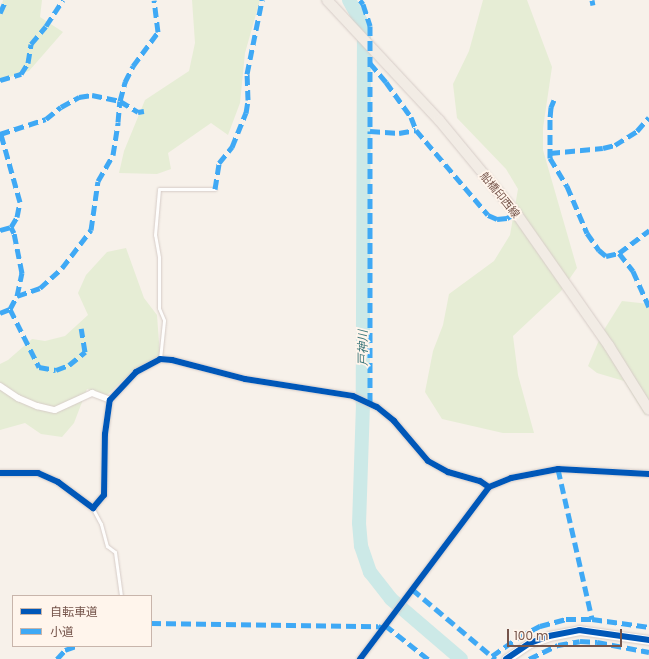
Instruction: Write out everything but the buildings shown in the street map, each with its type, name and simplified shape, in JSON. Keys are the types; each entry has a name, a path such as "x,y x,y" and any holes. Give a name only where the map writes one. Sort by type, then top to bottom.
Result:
{"main road":[{"name":"船橋印西線","path":"326,0 439,120 520,219 609,346 649,410"}],"street":[{"path":"0,473 38,473 58,482 93,508 104,495 105,434 110,400 136,372 160,359 172,360 245,379 353,396 370,403 394,421 428,461 448,472 480,481 489,487"},
{"path":"0,386 18,398 38,406 56,410 92,393 110,400"},
{"path":"360,659 489,487 511,478 558,469 649,474"},
{"path":"506,659 530,643 549,636 578,630 649,640"}],"lane":[{"path":"160,359 164,320 159,308 159,257 155,235 159,190 215,189"},
{"path":"93,508 101,524 107,546 114,552 121,595"}],"green space":[{"path":"3,0 42,0 40,17 63,32 29,71 0,80 0,14"},
{"path":"192,0 260,0 245,53 240,103 228,135 211,123 168,153 171,169 157,174 119,173 124,151 145,100 189,71 195,43"},
{"path":"483,0 527,0 552,67 543,128 543,150 577,268 561,291 513,336 518,375 534,433 503,433 442,419 425,392 433,351 443,325 449,294 494,261 510,235 518,189 506,169 457,118 453,84 469,51"},
{"path":"126,248 144,298 157,315 160,356 131,373 107,395 87,389 74,423 62,437 41,434 25,423 0,430 0,364 8,360 32,339 45,341 65,336 88,315 78,293 86,275 107,252"},
{"path":"622,301 649,304 649,413 645,415 624,381 597,373 588,366 602,333"}],"waterway":[{"name":"戸神川","path":"349,0 364,27 363,404 359,523 361,546 370,572 391,599 461,659"}],"marked path":[{"path":"0,13 6,0"},
{"path":"0,80 21,74 28,63 31,44 46,26 63,0"},
{"path":"17,296 40,288 62,268 91,230 98,181 113,155 120,101 125,82 133,66 158,32 154,0"},
{"path":"215,189 219,163 232,147 246,113 248,100 247,74 262,0"},
{"path":"360,0 363,4 370,26 370,131"},
{"path":"592,0 593,5"},
{"path":"370,63 386,82 411,117 416,130"},
{"path":"0,134 46,119 61,107 79,97 92,95 120,101 138,112 144,111"},
{"path":"554,100 551,107 550,119 550,158 567,186 587,233 599,250 606,256 619,253 649,230"},
{"path":"550,153 603,148 615,145 637,131 649,117"},
{"path":"370,403 370,131 399,133 416,130 488,215 497,219 507,218 516,213"},
{"path":"0,131 20,202 17,217 11,227 0,230"},
{"path":"0,313 10,309 17,296 22,273 14,233 11,227"},
{"path":"619,253 633,271 649,307"},
{"path":"10,309 39,367 56,370 69,365 85,352 81,328"},
{"path":"558,469 592,619"},
{"path":"412,589 495,659"},
{"path":"492,656 519,637 540,626 566,619 592,619 649,627"},
{"path":"152,623 378,626 383,628"},
{"path":"385,625 428,659"},
{"path":"529,659 558,645 580,641 597,642 649,652"},
{"path":"57,659 65,650 73,647"}],"cycle path":[{"path":"0,473 38,473 58,482 93,508 104,495 105,434 110,400 136,372 160,359 172,360 245,379 353,396 377,407 394,421 428,461 448,472 480,481 489,487"},
{"path":"360,659 489,487 511,478 558,469 649,474"},
{"path":"506,659 530,643 549,636 579,630 649,640"}]}
